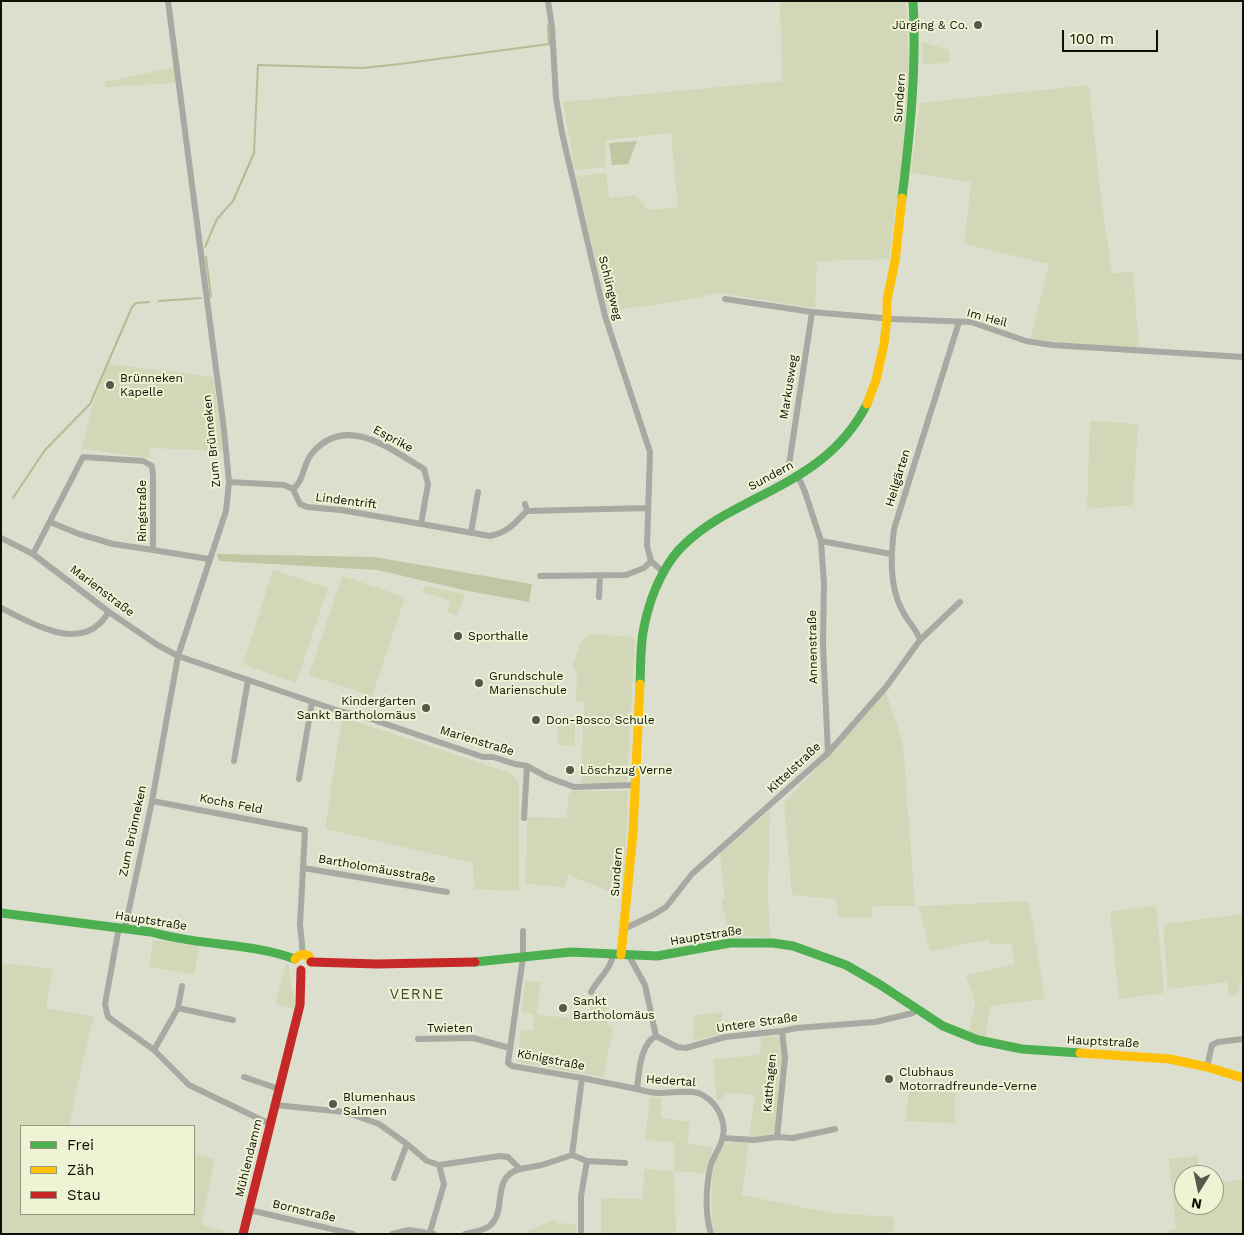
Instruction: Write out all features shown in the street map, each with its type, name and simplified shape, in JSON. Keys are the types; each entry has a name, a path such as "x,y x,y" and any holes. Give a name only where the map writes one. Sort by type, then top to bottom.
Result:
{"street":[{"name":"Zum Brünneken","path":"168,1 224,430 229,482 226,511 178,656 152,801 105,1004 108,1016 154,1050 189,1084 270,1124"},
{"name":"Schlingweg","path":"548,1 552,27 556,98 565,149 605,316 650,452 647,546 651,561"},
{"name":"Sundern","path":"621,955 636,785 643,629 648,606 663,572 671,558 682,546 698,532 725,514 798,476 836,448 848,434 863,410 873,388 879,366 887,318 887,297 895,260 909,146 914,62 913,1"},
{"name":"Im Heil","path":"725,299 812,312 971,322 1026,341 1052,345 1243,357"},
{"name":"Markusweg","path":"788,465 812,312"},
{"name":"Heilgärten","path":"920,640 917,631 903,612 896,598 891,554 894,529 959,322"},
{"name":"Esprike","path":"293,489 299,484 304,467 311,454 323,443 338,436 352,434 367,437 424,469 428,484 421,524"},
{"name":"Ringstraße","path":"33,554 82,457 143,461 152,466 153,550"},
{"name":"Annenstraße","path":"798,476 821,541 824,583 823,644 828,753"},
{"path":"229,482 284,485 293,489"},
{"name":"Lindentrift","path":"293,489 300,504 307,507 341,510 490,536 502,534 512,527 526,508 648,508"},
{"path":"471,533 478,492"},
{"name":"Ringstraße","path":"50,522 78,534 113,544 210,559"},
{"name":"Marienstraße","path":"1,538 33,554 109,612 156,644 178,656 339,711 368,718 483,757 493,757 527,766 547,777 574,787 636,785"},
{"path":"821,541 891,554"},
{"path":"540,576 626,576 644,568 651,561 663,572"},
{"path":"599,596 600,575"},
{"name":"Kittelstraße","path":"624,929 666,907 692,874 828,753 886,687 920,640 960,602"},
{"path":"1,608 38,627 59,633 82,633 99,625 109,612"},
{"path":"234,761 248,680"},
{"path":"299,779 312,702"},
{"path":"524,818 527,766"},
{"name":"Kochs Feld","path":"152,801 305,830"},
{"name":"Bartholomäusstraße","path":"299,956 305,830"},
{"name":"Bartholomäusstraße","path":"303,868 448,892"},
{"name":"Hauptstraße","path":"1,913 151,932 175,939 200,940 299,956"},
{"name":"Königstraße","path":"523,931 523,957 508,1063 512,1066 636,1089"},
{"name":"Hauptstraße","path":"311,962 377,964 472,962 571,952 658,956 733,943 758,942 786,945 818,954 846,965 952,1030 978,1040 1022,1049 1170,1059 1207,1067 1243,1078"},
{"path":"591,992 612,963 621,955 645,985 656,1036 647,1044 643,1054 636,1089"},
{"path":"299,956 309,956 311,962 308,968 301,970 296,966 299,956"},
{"name":"Mühlendamm","path":"243,1234 300,1005 301,970"},
{"path":"154,1050 178,1008 182,986"},
{"path":"178,1008 233,1020"},
{"name":"Untere Straße","path":"656,1036 677,1047 686,1048 725,1037 797,1028 875,1022 913,1013 916,1009"},
{"name":"Katthagen","path":"777,1137 785,1058 782,1031"},
{"name":"Twieten","path":"418,1039 473,1038 510,1048"},
{"path":"1207,1067 1212,1045 1218,1042 1243,1039"},
{"path":"244,1078 279,1089"},
{"path":"572,1155 582,1078"},
{"name":"Hedertal","path":"636,1089 657,1093 687,1092 700,1094 711,1100 720,1111 723,1138"},
{"path":"275,1105 345,1112 379,1124 427,1161 439,1165 500,1156 508,1157 520,1169"},
{"path":"711,1234 708,1225 710,1166 723,1138 754,1140 777,1137 792,1138 836,1129"},
{"path":"394,1178 407,1144"},
{"path":"465,1234 488,1228 493,1222 504,1178 509,1173 572,1155 587,1161 626,1163"},
{"path":"581,1234 581,1196 587,1161"},
{"path":"392,1234 409,1230 432,1233 444,1184 439,1165"},
{"name":"Bornstraße","path":"249,1210 353,1234"}],"green space":[{"path":"780,1 906,1 909,70 903,147 889,259 817,261 815,308 718,293 680,301 608,311 576,176 606,173 609,198 635,195 648,210 678,207 671,133 606,140 605,167 575,170 563,102 782,81"},
{"path":"922,42 949,50 949,61 946,63 923,64"},
{"path":"175,67 177,83 105,87 105,82"},
{"path":"1089,85 1101,198 1112,273 1133,272 1139,348 1065,343 1031,338 1049,264 964,244 971,182 911,173 920,103"},
{"path":"637,141 628,164 612,165 609,143"},
{"path":"108,364 213,377 223,451 150,448 149,458 82,449 93,405"},
{"path":"1090,421 1138,424 1133,505 1087,509"},
{"path":"217,554 374,557 532,584 529,602 463,590 378,570 219,561"},
{"path":"273,570 328,588 296,683 243,664"},
{"path":"342,576 405,597 372,696 309,675"},
{"path":"425,586 465,594 457,616 447,612 451,601 422,592"},
{"path":"592,634 635,637 627,783 581,783 584,701 576,701 577,675 573,665 582,640"},
{"path":"885,690 903,743 915,906 873,906 871,918 838,917 836,899 792,895 784,803 831,753"},
{"path":"342,717 513,774 519,783 519,891 474,889 473,863 325,829"},
{"path":"559,717 576,719 574,746 557,745"},
{"path":"571,791 628,791 624,897 568,875 565,887 526,884 527,817 567,818 568,796"},
{"path":"770,810 768,896 770,938 749,936 730,938 721,899 725,898 720,854"},
{"path":"1029,901 1045,999 990,1006 986,1038 969,1031 975,1003 966,975 1014,964 1012,943 990,945 989,939 930,951 919,906"},
{"path":"1156,905 1164,993 1119,999 1110,912"},
{"path":"1243,914 1243,971 1238,995 1229,996 1227,982 1168,989 1163,924"},
{"path":"153,940 199,946 194,975 149,967"},
{"path":"1,963 53,969 46,1008 94,1016 69,1125 20,1125 20,1215 195,1215 195,1154 215,1159 201,1224 233,1234 1,1234"},
{"path":"286,964 289,966 295,1009 275,1004"},
{"path":"525,981 541,983 537,1014 544,1016 577,1018 589,1016 593,992 605,995 608,1017 606,1025 613,1029 603,1077 517,1062 521,1031 533,1029 534,1014 521,1012"},
{"path":"722,1012 720,1034 693,1041 694,1016"},
{"path":"778,1036 781,1042 782,1065 776,1128 773,1133 766,1136 749,1137 755,1095 728,1093 717,1100 713,1059 760,1055 761,1037"},
{"path":"910,1087 955,1093 955,1123 905,1121"},
{"path":"650,1097 661,1098 661,1118 690,1122 687,1143 713,1148 705,1173 674,1171 674,1142 645,1140"},
{"path":"734,1142 749,1143 742,1195 830,1213 894,1217 894,1234 713,1234 712,1190 716,1156 720,1148"},
{"path":"1198,1156 1198,1165 1174,1165 1174,1208 1169,1159"},
{"path":"644,1169 674,1171 676,1234 601,1234 601,1198 643,1199"},
{"path":"1243,1179 1243,1234 1161,1234 1176,1228 1175,1215 1224,1215 1224,1182"},
{"path":"556,1219 556,1223 576,1224 576,1234 521,1234"}],"waterway":[{"path":"205,247 217,219 233,201 254,153 258,65 363,68 549,44 548,25"},
{"path":"206,257 211,297"},
{"path":"159,301 201,298"},
{"path":"13,498 45,450 90,404 132,307 136,303 149,302"}],"traffic: fast":[{"path":"902,198 913,75 913,1"},
{"path":"640,684 642,641 651,599 668,565 679,549 710,524 793,478 827,455 855,424 867,404"},
{"path":"1,913 151,932 187,940 260,950 295,959"},
{"path":"475,962 571,952 657,956 730,943 773,943 793,946 846,965 943,1026 978,1040 1022,1049 1080,1053"}],"traffic: slow":[{"path":"867,404 876,380 884,344 887,300 895,261 902,198"},
{"path":"621,955 633,833 640,684"},
{"path":"295,959 305,955 309,956 311,962"},
{"path":"1080,1053 1170,1059 1207,1067 1243,1078"}],"traffic: jam":[{"path":"311,962 377,964 475,962"},
{"path":"243,1234 300,1005 301,970"}],"place":[{"name":"Jürging & Co.","path":"978,25"},
{"name":"Brünneken Kapelle","path":"110,385"},
{"name":"Sporthalle","path":"458,636"},
{"name":"Grundschule Marienschule","path":"479,683"},
{"name":"Kindergarten Sankt Bartholomäus","path":"426,708"},
{"name":"Don-Bosco Schule","path":"536,720"},
{"name":"Löschzug Verne","path":"570,770"},
{"name":"Sankt Bartholomäus","path":"563,1008"},
{"name":"Clubhaus Motorradfreunde-Verne","path":"889,1079"},
{"name":"Blumenhaus Salmen","path":"333,1104"}],"district":[{"name":"VERNE","path":"417,995"}]}
